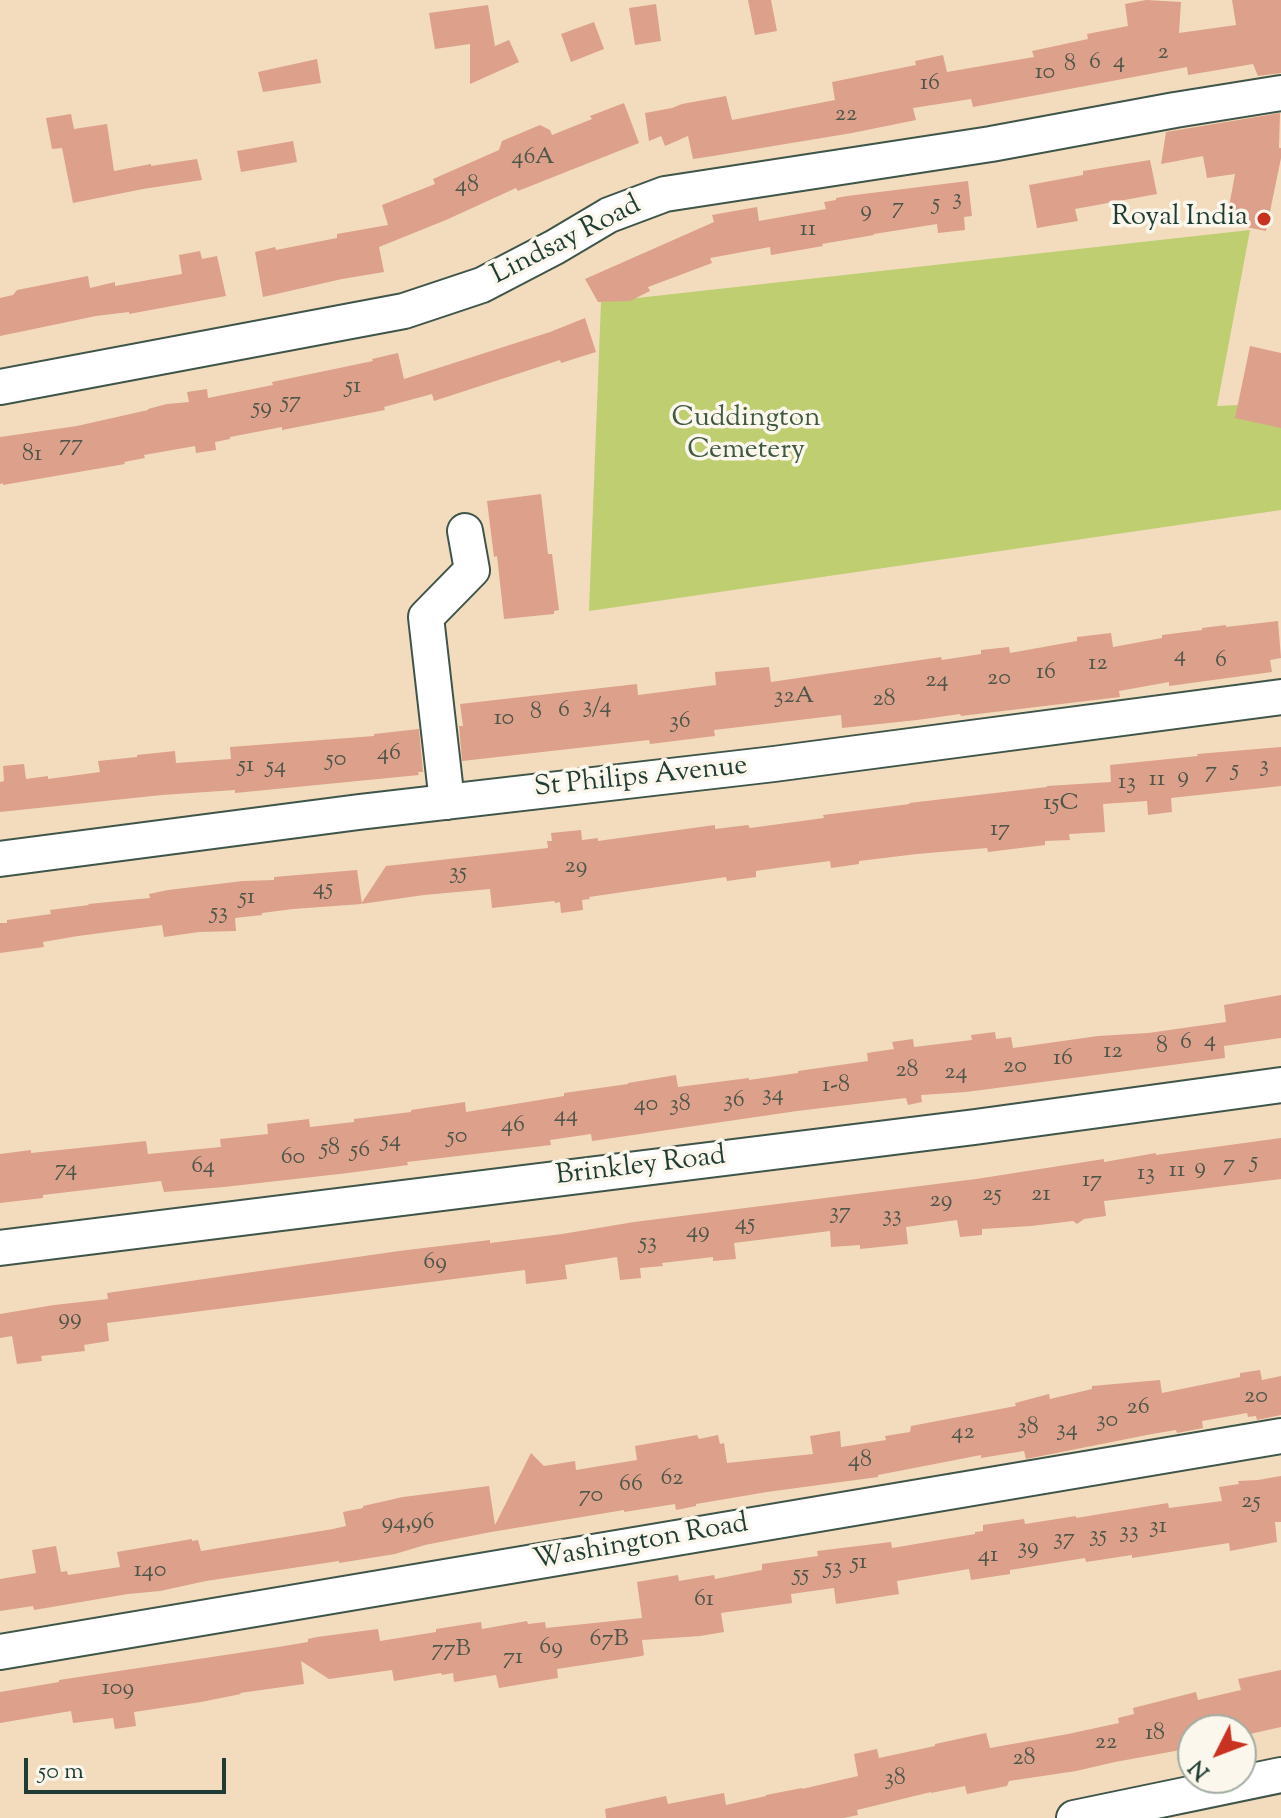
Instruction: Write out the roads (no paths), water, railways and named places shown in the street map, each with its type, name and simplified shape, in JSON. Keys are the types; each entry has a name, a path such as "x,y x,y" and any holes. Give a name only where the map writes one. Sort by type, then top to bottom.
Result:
{"street":[{"name":"Lindsay Road","path":"0,387 404,311 482,285 609,215 665,194 991,144 1281,93"},
{"path":"447,802 426,617 472,570 465,531"},
{"name":"St Philips Avenue","path":"0,859 774,764 1281,697"},
{"name":"Brinkley Road","path":"0,1248 960,1129 1281,1085"},
{"name":"Washington Road","path":"0,1652 1281,1436"},
{"path":"1074,1818 1281,1775"}],"place":[{"name":"Royal India","path":"1264,219"}],"park label":[{"name":"Cuddington Cemetery","path":"746,436"}]}
